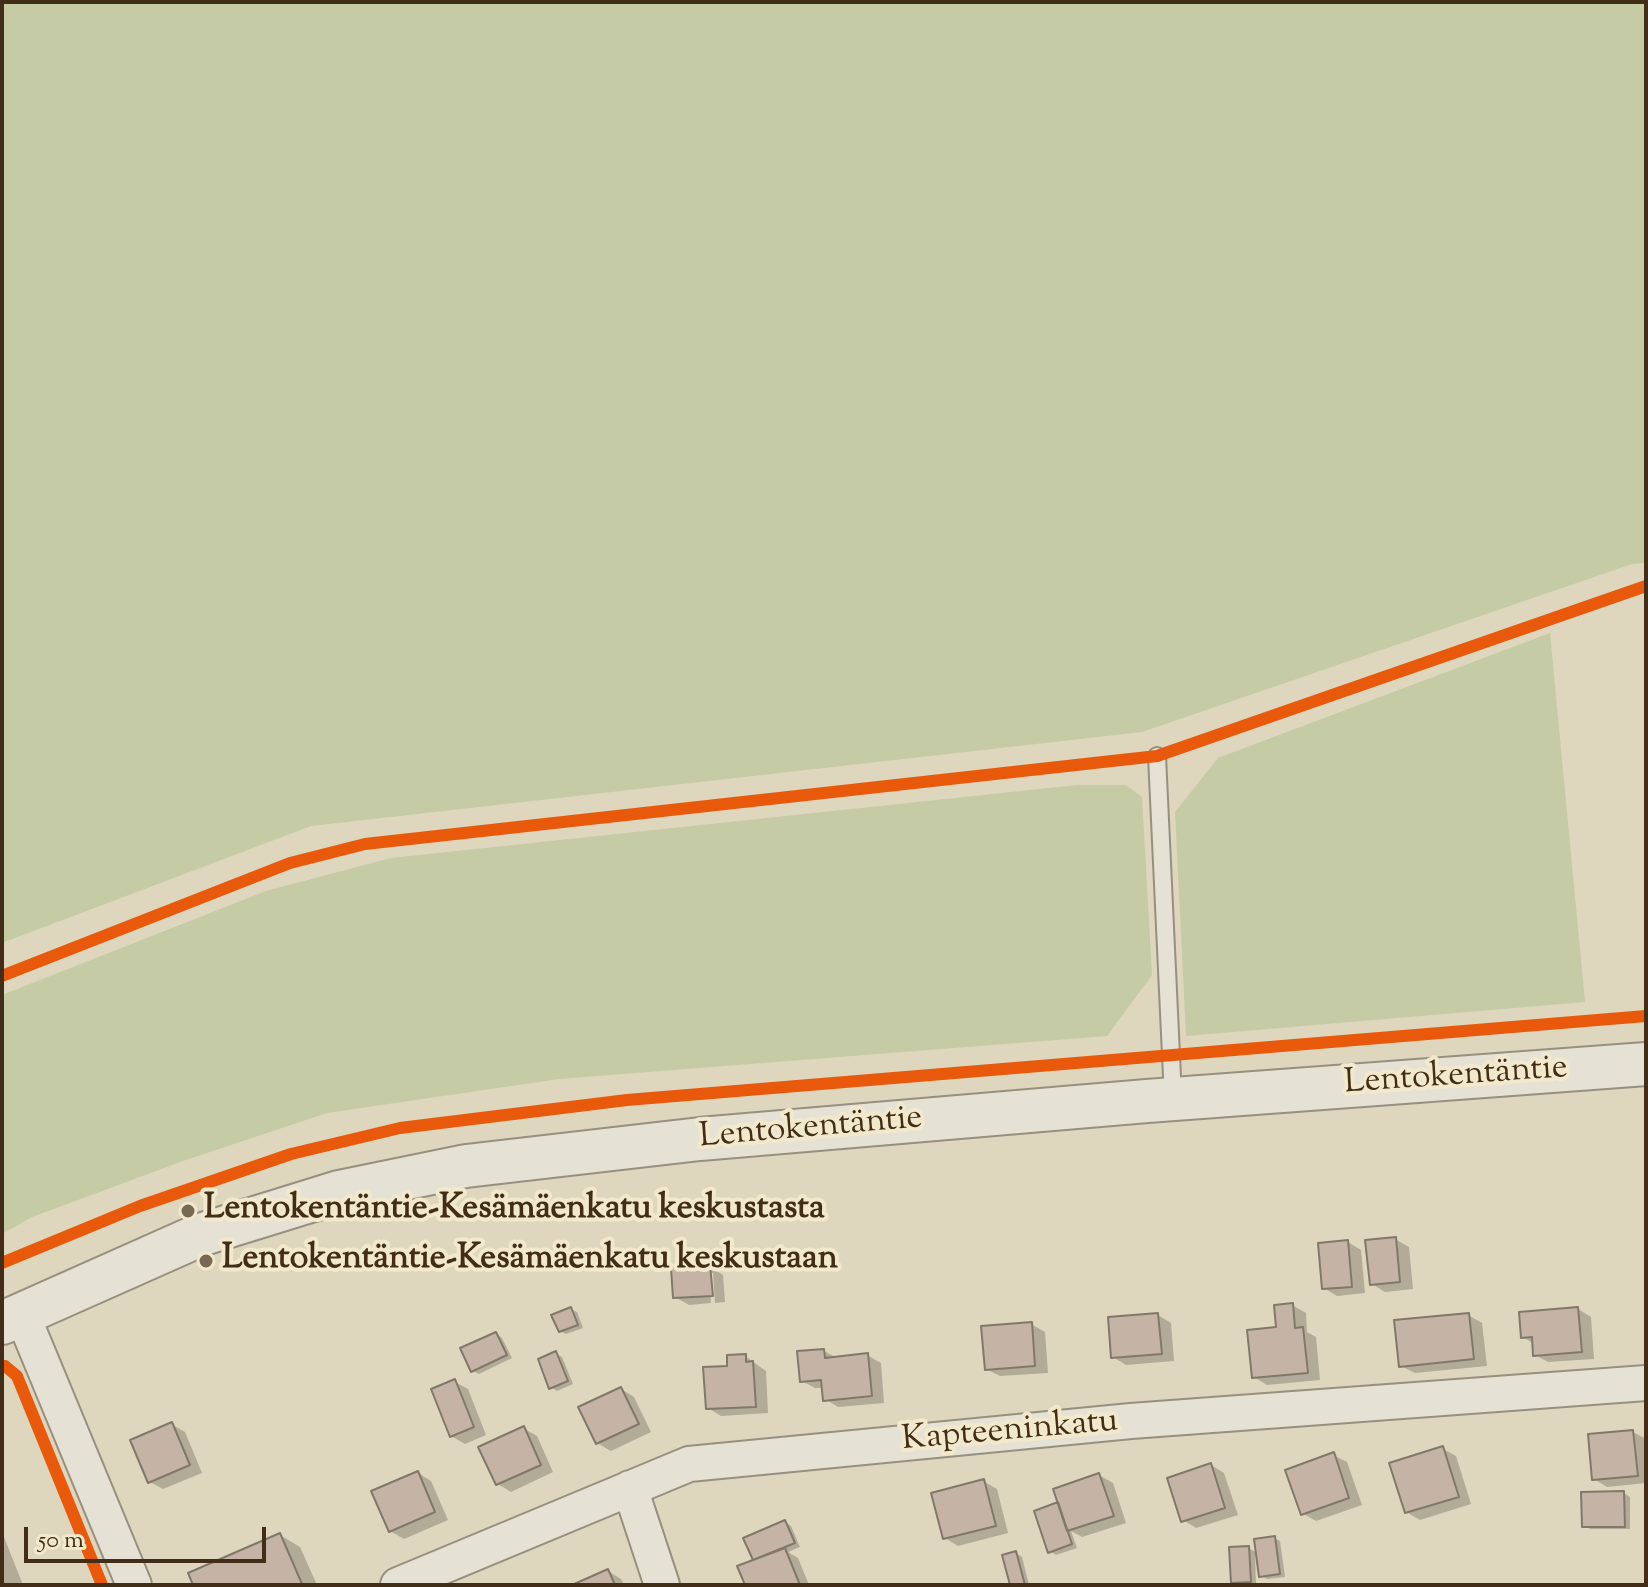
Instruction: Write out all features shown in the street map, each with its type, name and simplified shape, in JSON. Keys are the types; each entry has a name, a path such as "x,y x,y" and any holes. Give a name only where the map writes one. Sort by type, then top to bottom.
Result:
{"street":[{"name":"Lentokentäntie","path":"11,1318 200,1235 339,1192 466,1166 700,1139 1646,1064"},
{"path":"11,1318 134,1585"},
{"name":"Kapteeninkatu","path":"398,1585 689,1464 1131,1421 1646,1383"},
{"path":"630,1488 662,1585"}],"lane":[{"path":"1157,756 1173,1100"}],"green space":[{"path":"2,2 1646,2 1646,563 1632,564 1142,732 311,826 2,943"},
{"path":"1550,633 1585,1002 1186,1036 1175,812 1218,758"},
{"path":"1077,785 1126,785 1142,797 1152,975 1107,1036 559,1079 327,1113 183,1161 32,1217 2,1234 2,995 266,891 391,858"}],"building":[{"path":"1396,1237 1400,1282 1370,1285 1365,1240"},
{"path":"1348,1240 1352,1287 1322,1289 1318,1243"},
{"path":"710,1265 713,1296 673,1298 671,1268"},
{"path":"1293,1303 1295,1328 1303,1327 1308,1373 1252,1378 1247,1330 1276,1327 1274,1305"},
{"path":"571,1307 578,1325 559,1332 551,1315"},
{"path":"1578,1307 1582,1352 1533,1356 1532,1337 1521,1338 1519,1312"},
{"path":"1158,1313 1162,1354 1111,1358 1108,1317"},
{"path":"1469,1313 1474,1359 1399,1367 1394,1320"},
{"path":"1032,1322 1035,1366 985,1370 981,1326"},
{"path":"496,1332 507,1355 471,1372 460,1348"},
{"path":"824,1349 825,1358 868,1353 872,1396 823,1401 821,1380 800,1382 797,1351"},
{"path":"556,1351 568,1381 549,1389 538,1359"},
{"path":"746,1354 746,1362 753,1361 756,1407 706,1409 703,1367 727,1366 727,1355"},
{"path":"455,1379 474,1427 450,1437 431,1389"},
{"path":"621,1387 639,1424 596,1444 578,1407"},
{"path":"172,1422 190,1465 148,1483 130,1440"},
{"path":"524,1426 541,1465 496,1485 478,1447"},
{"path":"1633,1430 1638,1476 1592,1480 1588,1434"},
{"path":"1443,1446 1459,1497 1405,1513 1389,1463"},
{"path":"1334,1452 1349,1498 1301,1515 1285,1470"},
{"path":"1211,1463 1225,1508 1181,1522 1167,1478"},
{"path":"418,1471 435,1512 389,1532 371,1491"},
{"path":"1099,1473 1114,1516 1067,1531 1053,1489"},
{"path":"984,1479 996,1526 943,1539 931,1493"},
{"path":"1624,1491 1625,1527 1582,1527 1581,1492"},
{"path":"1058,1502 1072,1544 1048,1553 1034,1511"},
{"path":"785,1520 795,1543 753,1560 743,1538"},
{"path":"280,1533 302,1584 193,1585 188,1573"},
{"path":"1275,1536 1280,1574 1259,1577 1254,1539"},
{"path":"1249,1546 1251,1582 1231,1583 1229,1547"},
{"path":"785,1548 800,1585 745,1585 737,1566"},
{"path":"1016,1551 1025,1585 1010,1585 1002,1555"},
{"path":"608,1569 615,1585 572,1585"}],"cycle path":[{"path":"2,976 290,863 365,844 1157,756 1646,586"},
{"path":"2,1263 140,1206 291,1154 400,1128 627,1100 1646,1016"},
{"path":"2,1366 17,1376 102,1585"}],"place":[{"name":"Lentokentäntie-Kesämäenkatu keskustasta","path":"188,1211"},
{"name":"Lentokentäntie-Kesämäenkatu keskustaan","path":"206,1261"}]}
